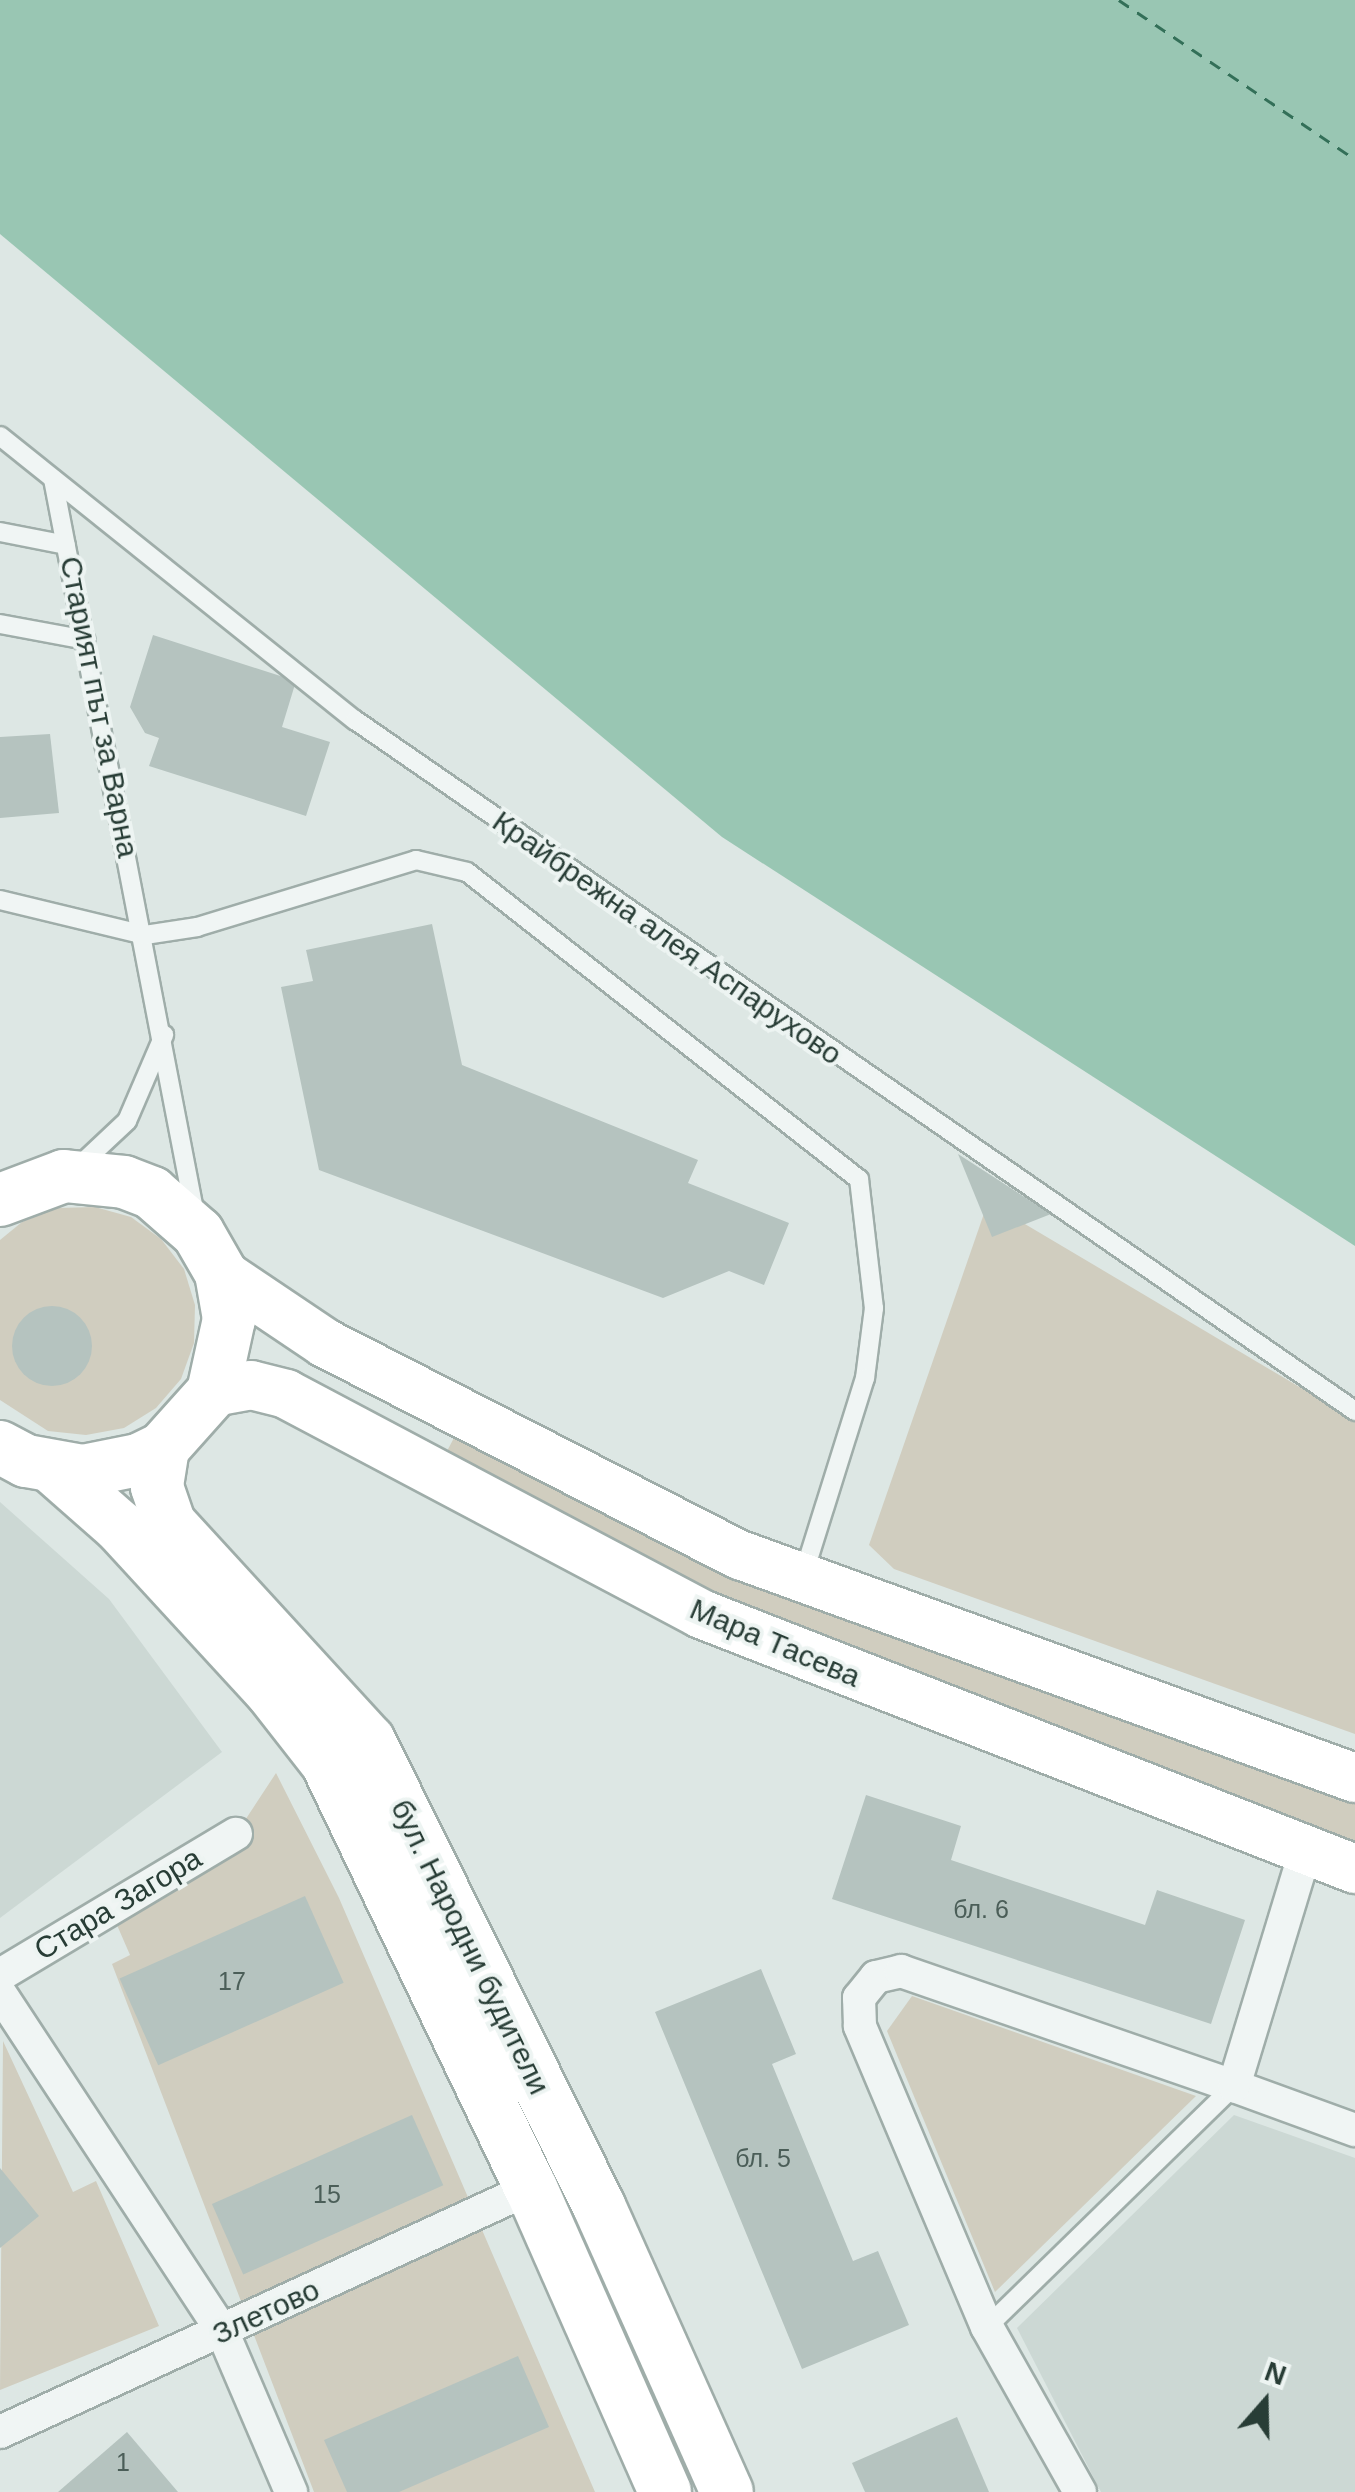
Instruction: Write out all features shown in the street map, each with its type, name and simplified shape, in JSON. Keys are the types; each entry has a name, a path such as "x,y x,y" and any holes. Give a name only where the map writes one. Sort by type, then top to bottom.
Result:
{"main road":[{"path":"25,1184 124,1182 177,1210 210,1253 326,1343 802,1580 1355,1778"},
{"path":"0,1447 54,1469 110,1468 162,1448 213,1392 229,1319 210,1253"},
{"name":"Мара Тасева","path":"213,1392 251,1386 286,1394 702,1614 1355,1869"},
{"name":"бул. Народни будители","path":"162,1448 157,1487 170,1524 369,1741 598,2206 727,2492"},
{"name":"бул. Народни будители","path":"54,1469 120,1527 270,1690 327,1763 531,2188 664,2492"}],"street":[{"name":"Стара Загора","path":"0,1975 236,1834"},
{"path":"1234,2086 1305,1852"},
{"path":"1080,2492 987,2327 860,2026 866,1986 888,1972 914,1974 1355,2130"},
{"path":"0,1993 223,2333 291,2492"},
{"name":"Злетово","path":"0,2432 223,2333 531,2188"}],"lane":[{"name":"Крайбрежна алея Аспарухово","path":"0,436 355,720 1355,1411"},
{"name":"Старият път за Варна","path":"53,479 210,1253"},
{"path":"0,532 66,545"},
{"path":"0,624 86,640"},
{"path":"0,900 145,936 198,927 416,860 467,872 859,1179 874,1308 865,1378 802,1580"},
{"path":"25,1184 100,1152 127,1120 164,1035"},
{"path":"987,2327 1234,2086"}],"shaded area":[{"path":"0,0 1355,0 1355,1246 722,837 0,234"},
{"path":"988,1202 1355,1420 1355,1734 894,1569 869,1545"},
{"path":"95,1207 131,1217 161,1239 184,1269 195,1305 194,1343 181,1379 156,1408 124,1428 86,1435 48,1431 0,1400 0,1240 22,1222 57,1208"},
{"path":"465,1417 740,1555 1355,1777 1355,1869 797,1655 437,1470"},
{"path":"0,1502 109,1599 222,1752 0,1918"},
{"path":"276,1773 339,1898 595,2492 314,2492 112,1964 130,1955 110,1909 236,1834"},
{"path":"912,1996 1196,2096 995,2292 887,2031"},
{"path":"3,2041 73,2192 96,2181 159,2326 0,2390"},
{"path":"1234,2115 1355,2158 1355,2492 1101,2492 1017,2328"}],"building":[{"path":"153,635 296,681 282,727 330,742 306,816 149,766 159,738 145,733 130,707"},
{"path":"50,734 59,813 0,818 0,737"},
{"path":"432,924 462,1065 698,1160 688,1183 789,1223 764,1285 729,1271 663,1298 319,1170 281,987 313,981 306,950"},
{"path":"958,1154 1051,1214 992,1237"},
{"path":"52,1306 67,1309 80,1318 89,1331 89,1361 80,1374 67,1383 52,1386 37,1383 24,1374 15,1361 12,1346 15,1331 24,1318 37,1309"},
{"path":"866,1795 961,1826 951,1860 1145,1925 1157,1890 1245,1920 1211,2024 832,1899"},
{"path":"305,1896 344,1983 158,2065 120,1979"},
{"path":"761,1969 796,2054 772,2064 853,2261 878,2251 909,2325 802,2369 655,2012"},
{"path":"412,2115 443,2185 243,2274 212,2204"},
{"path":"0,2168 39,2216 0,2248"},
{"path":"518,2356 549,2427 399,2492 347,2492 324,2440"},
{"path":"957,2417 989,2492 865,2492 852,2463"},
{"path":"127,2432 178,2492 58,2492"}],"ferry route":[{"path":"1119,0 1355,159"}]}
